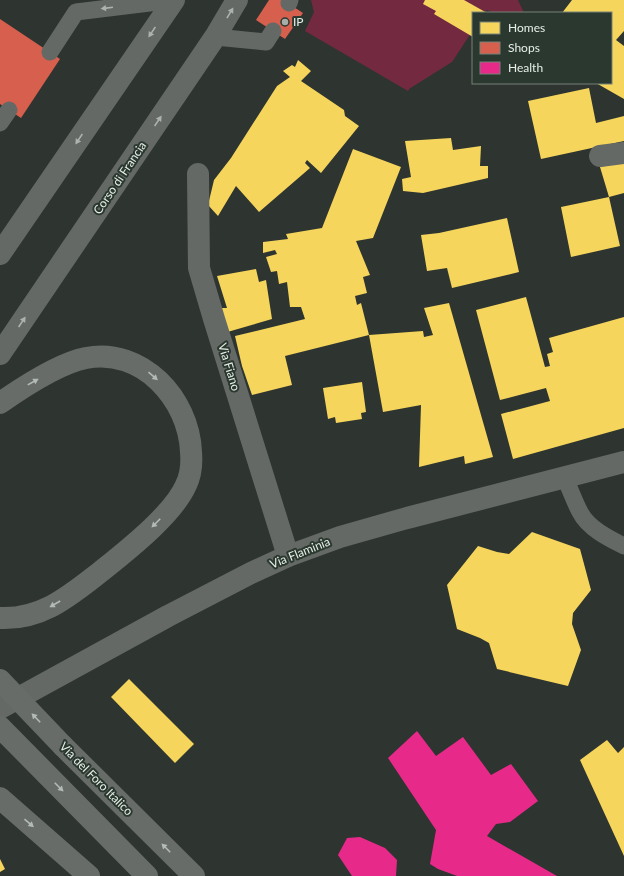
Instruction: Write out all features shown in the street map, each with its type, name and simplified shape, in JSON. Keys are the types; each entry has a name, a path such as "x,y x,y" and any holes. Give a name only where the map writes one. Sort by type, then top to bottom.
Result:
{"highway":[{"path":"0,402 46,375 71,363 86,358 116,358 136,364 150,373 177,403 185,419 189,433 192,462 189,476 181,493 169,509 144,535 108,566 70,595 51,607 21,618 0,618"},
{"name":"Via del Foro Italico","path":"0,680 63,746 194,876"},
{"path":"0,727 147,876"},
{"path":"0,798 88,876"}],"main road":[{"path":"0,254 174,0"},
{"name":"Corso di Francia","path":"0,354 215,37 237,0"}],"street":[{"path":"600,156 624,153"},
{"name":"Via Fiano","path":"198,174 199,268 288,556"},
{"name":"Via Flaminia","path":"0,708 213,592 288,556 340,537 624,462"}],"lane":[{"path":"50,52 76,12 174,0"},
{"path":"215,37 266,42 272,31"},
{"path":"564,477 580,512 587,523 624,546"}],"shaded area":[{"path":"311,0 518,0 524,12 492,12 487,10 485,12 472,12 472,32 452,62 408,91 305,31 314,12"}],"building: Homes":[{"path":"425,0 464,0 485,12 472,12 472,36 434,14 436,11 423,4"},
{"path":"572,0 624,0 624,31 616,40 624,46 624,99 598,84 612,84 612,12 563,12"},
{"path":"298,60 311,71 301,81 344,110 345,116 359,126 321,173 307,160 305,163 310,168 259,212 236,186 218,216 208,205 214,180 231,158 277,86 290,77 283,71 292,65 295,67"},
{"path":"589,88 596,123 624,116 624,141 541,159 528,101"},
{"path":"451,138 453,150 481,146 480,166 488,166 488,178 423,193 403,191 402,179 411,177 405,141"},
{"path":"353,149 401,167 373,238 356,241 370,275 363,277 367,293 355,296 357,305 361,303 369,335 285,356 292,385 252,395 242,366 235,336 305,319 301,307 290,307 287,282 279,284 277,271 271,272 266,257 277,254 275,250 263,253 263,242 288,239 286,234 322,228"},
{"path":"624,161 624,193 609,197 600,167"},
{"path":"609,197 620,246 571,257 561,207"},
{"path":"507,218 519,272 452,288 447,268 427,271 421,235 439,233"},
{"path":"256,269 259,282 266,280 272,319 224,333 216,308 227,308 217,276"},
{"path":"526,297 545,367 550,366 547,354 553,352 549,338 624,317 624,428 513,459 501,414 550,401 546,388 500,400 476,310"},
{"path":"449,303 493,457 465,464 464,456 419,467 421,405 383,412 369,335 423,331 424,337 433,335 424,308"},
{"path":"362,382 366,412 361,413 362,419 336,423 335,417 328,419 323,388"},
{"path":"532,532 580,549 591,590 573,613 572,624 581,650 568,686 497,669 489,643 457,629 447,585 478,546 509,554"},
{"path":"129,679 194,744 175,763 111,697"},
{"path":"607,740 618,753 624,747 624,856 580,760"},
{"path":"0,859 5,869 0,872"}],"building: Shops":[{"path":"269,0 283,0 303,13 285,39 256,20"},
{"path":"0,19 60,59 21,118 0,104"}],"building: Health":[{"path":"417,731 436,756 463,737 491,775 511,764 538,801 510,822 496,824 487,836 557,876 457,876 438,869 430,864 436,830 388,758"},
{"path":"360,837 385,848 397,860 396,876 352,876 338,855 347,838"}],"place":[{"name":"IP","path":"285,22"}]}
